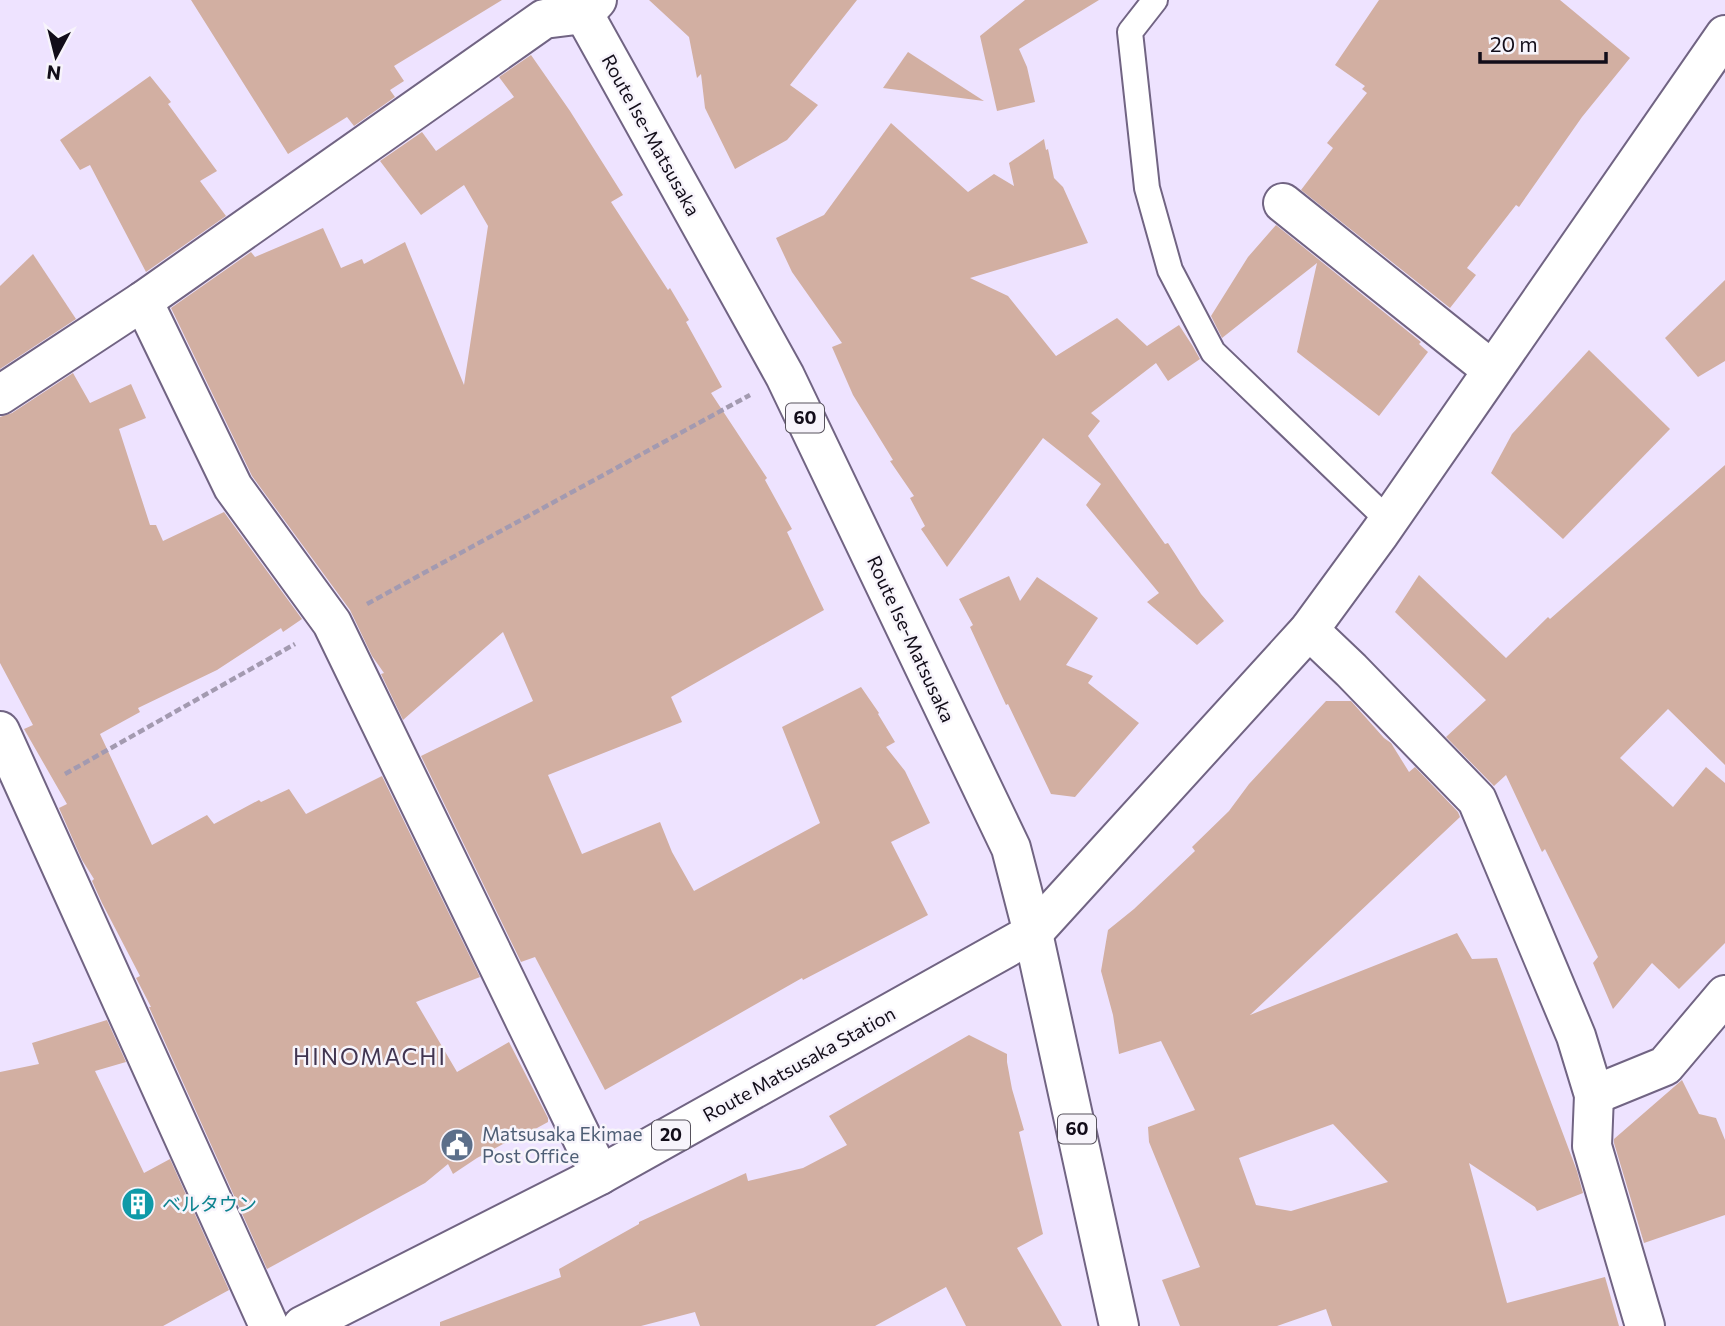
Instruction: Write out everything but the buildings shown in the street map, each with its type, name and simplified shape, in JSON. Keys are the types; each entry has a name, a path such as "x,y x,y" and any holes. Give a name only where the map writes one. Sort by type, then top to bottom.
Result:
{"street":[{"path":"0,394 143,301 544,19 586,5"},
{"name":"Route Ise-Matsusaka","path":"586,5 785,376 1011,848 1033,933 1119,1326"},
{"name":"Route Matsusaka Station","path":"303,1326 600,1175 1033,933 1310,630 1389,521 1725,35"},
{"path":"1283,203 1492,370"},
{"path":"143,301 233,487 332,623 600,1175"},
{"path":"1310,630 1477,800 1576,1036 1594,1095 1592,1146 1645,1326"},
{"path":"0,731 269,1326"},
{"path":"1594,1095 1665,1066 1725,995"}],"lane":[{"path":"1155,0 1130,32 1147,187 1170,270 1213,352 1389,521"}],"path":[{"path":"29,794 332,623 785,376"}],"place":[{"name":"Matsusaka Ekimae Post Office","path":"457,1145"},
{"name":"ベルタウン","path":"138,1204"}],"district":[{"name":"HINOMACHI","path":"370,1057"}]}
